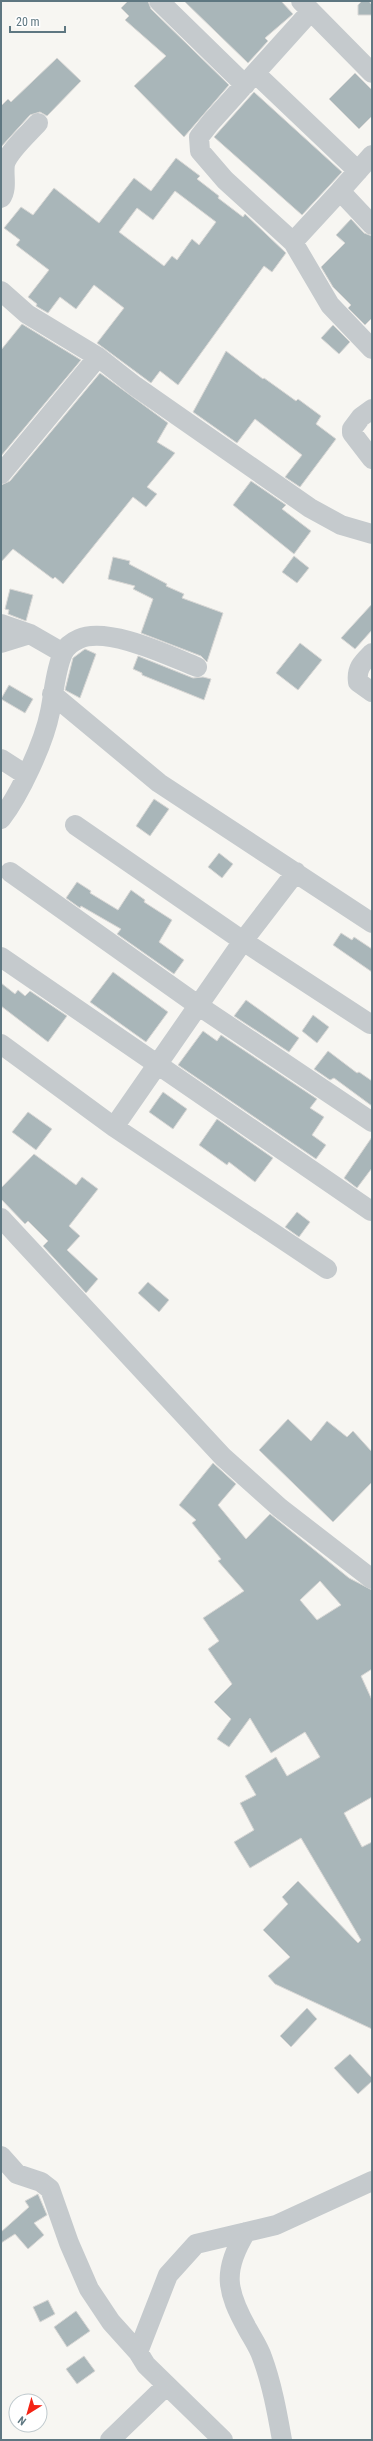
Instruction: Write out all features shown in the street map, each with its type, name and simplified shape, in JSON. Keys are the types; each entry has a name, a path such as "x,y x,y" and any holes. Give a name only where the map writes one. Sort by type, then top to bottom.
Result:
{"street":[{"path":"159,1 358,171"},
{"path":"372,73 306,6 250,79 198,137 198,145 211,165 225,180 293,242 330,305 372,349"},
{"path":"1,198 6,182 5,166 7,158 38,123"},
{"path":"293,242 372,155"},
{"path":"340,192 372,225"},
{"path":"1,291 27,314 98,357 167,409 310,508 341,525 372,534"},
{"path":"1,474 98,357"},
{"path":"372,409 362,417 352,429 352,433 372,459"},
{"path":"1,624 30,634 64,653"},
{"path":"1,643 30,634"},
{"path":"1,819 14,801 26,775 50,713 52,694 64,653 69,645 79,638 94,636 133,641 197,667"},
{"path":"372,653 362,663 357,674 358,682 372,692"},
{"path":"52,694 159,783 372,923"},
{"path":"1,759 26,775"},
{"path":"75,825 243,941 370,1024"},
{"path":"10,872 200,1006 372,1122"},
{"path":"114,1127 200,1006 243,941 296,872"},
{"path":"1,958 372,1211"},
{"path":"1,1044 114,1127 327,1269"},
{"path":"1,1218 223,1457 280,1508 372,1578"},
{"path":"1,2156 17,2174 41,2182 50,2189 69,2243 89,2289 111,2322 138,2352 146,2365 223,2440"},
{"path":"138,2352 168,2275 179,2260 196,2244 276,2226 372,2181"},
{"path":"246,2232 235,2250 228,2279 236,2309 262,2355 275,2402 282,2440"},
{"path":"110,2440 166,2386"}],"building":[{"path":"128,1 148,1 151,9 229,85 184,137 134,86 166,56 125,20 129,16 121,8"},
{"path":"184,1 281,1 293,14 265,38 268,41 248,63"},
{"path":"362,1 369,1 372,5 372,15 358,15 358,5"},
{"path":"57,58 81,81 47,116 40,112 30,115 1,147 1,106 8,99 11,102"},
{"path":"355,73 372,90 372,116 359,129 329,99"},
{"path":"254,92 342,172 302,215 214,137"},
{"path":"176,158 200,176 197,179 219,196 218,198 243,217 245,214 286,253 272,272 264,266 178,385 160,371 151,383 97,343 124,308 94,285 76,309 60,297 48,313 36,306 37,304 28,297 49,270 16,245 20,240 4,228 21,207 33,215 54,188 99,223 134,178 151,191","holes":["175,191 216,222 199,245 192,239 177,260 172,256 164,266 119,232 137,208 153,220"]},
{"path":"351,219 364,233 372,236 372,318 365,325 348,308 351,305 333,287 321,267 345,243 336,235"},
{"path":"22,324 81,360 1,456 1,350"},
{"path":"333,325 350,342 339,354 321,338"},
{"path":"226,351 263,379 264,378 296,401 298,399 321,416 316,424 336,439 300,487 285,477 302,455 255,419 237,443 193,412"},
{"path":"100,373 168,423 157,442 175,453 147,487 157,494 146,507 133,497 63,584 55,577 53,579 13,549 1,562 1,485 10,481"},
{"path":"251,481 286,505 282,509 311,531 294,554 233,505"},
{"path":"294,556 309,568 297,583 282,572"},
{"path":"113,557 130,561 129,564 167,584 166,586 184,594 182,598 223,613 207,662 201,656 141,633 153,599 133,589 135,586 108,579"},
{"path":"10,589 33,595 26,621 8,614 9,610 5,609"},
{"path":"372,604 372,630 355,649 341,638"},
{"path":"300,643 322,660 298,690 276,673"},
{"path":"85,649 96,654 80,698 65,690 73,658"},
{"path":"138,656 193,678 203,677 211,679 204,700 142,675 142,673 133,669"},
{"path":"9,685 33,699 25,713 1,699"},
{"path":"154,799 169,809 150,836 136,826"},
{"path":"219,853 233,864 222,878 208,867"},
{"path":"77,882 91,891 90,893 118,910 131,890 145,900 144,902 172,920 159,942 184,960 174,974 117,934 121,929 81,906 80,908 66,898"},
{"path":"341,933 352,940 354,937 372,949 372,972 333,945"},
{"path":"113,972 168,1012 146,1042 90,1002"},
{"path":"1,983 15,994 18,990 25,996 30,991 67,1016 48,1042 1,1006"},
{"path":"246,1000 299,1038 289,1052 234,1016"},
{"path":"313,1015 329,1027 317,1043 302,1031"},
{"path":"203,1031 217,1041 221,1035 317,1099 310,1108 324,1117 312,1135 326,1145 316,1159 178,1065"},
{"path":"328,1051 357,1073 359,1072 372,1081 372,1106 334,1078 330,1080 314,1069"},
{"path":"163,1092 187,1109 173,1129 149,1112"},
{"path":"28,1112 52,1129 36,1150 12,1132"},
{"path":"217,1119 273,1158 255,1182 229,1162 227,1165 199,1145"},
{"path":"372,1137 372,1168 357,1188 344,1178"},
{"path":"34,1154 76,1185 82,1177 98,1189 69,1226 80,1236 67,1250 98,1279 86,1293 43,1246 48,1241 28,1221 25,1224 1,1199 1,1188"},
{"path":"297,1212 310,1222 299,1237 285,1227"},
{"path":"148,1282 169,1300 159,1312 138,1293"},
{"path":"288,1419 311,1441 327,1421 347,1437 353,1431 372,1452 372,1482 333,1522 259,1450"},
{"path":"213,1463 236,1484 218,1505 246,1539 270,1514 349,1578 372,1590 372,1669 361,1676 372,1700 372,1797 344,1813 362,1847 372,1842 372,2029 275,1984 268,1976 290,1957 263,1930 288,1904 282,1897 298,1881 358,1943 361,1940 301,1838 250,1868 234,1842 254,1830 240,1803 256,1795 245,1776 276,1757 287,1776 320,1757 305,1732 271,1753 250,1718 229,1747 217,1739 231,1719 214,1702 232,1684 208,1649 219,1641 203,1618 244,1591 218,1561 221,1559 192,1523 196,1520 179,1505","holes":["320,1581 341,1605 317,1620 300,1600"]},
{"path":"307,2008 317,2019 291,2047 280,2036"},
{"path":"350,2054 372,2078 372,2081 358,2094 334,2068"},
{"path":"38,2194 47,2215 34,2223 44,2235 28,2249 15,2234 1,2243 1,2232 29,2207 25,2201"},
{"path":"48,2300 55,2314 40,2322 33,2307"},
{"path":"76,2311 90,2331 67,2347 54,2327"},
{"path":"84,2356 95,2371 77,2384 66,2369"}]}
